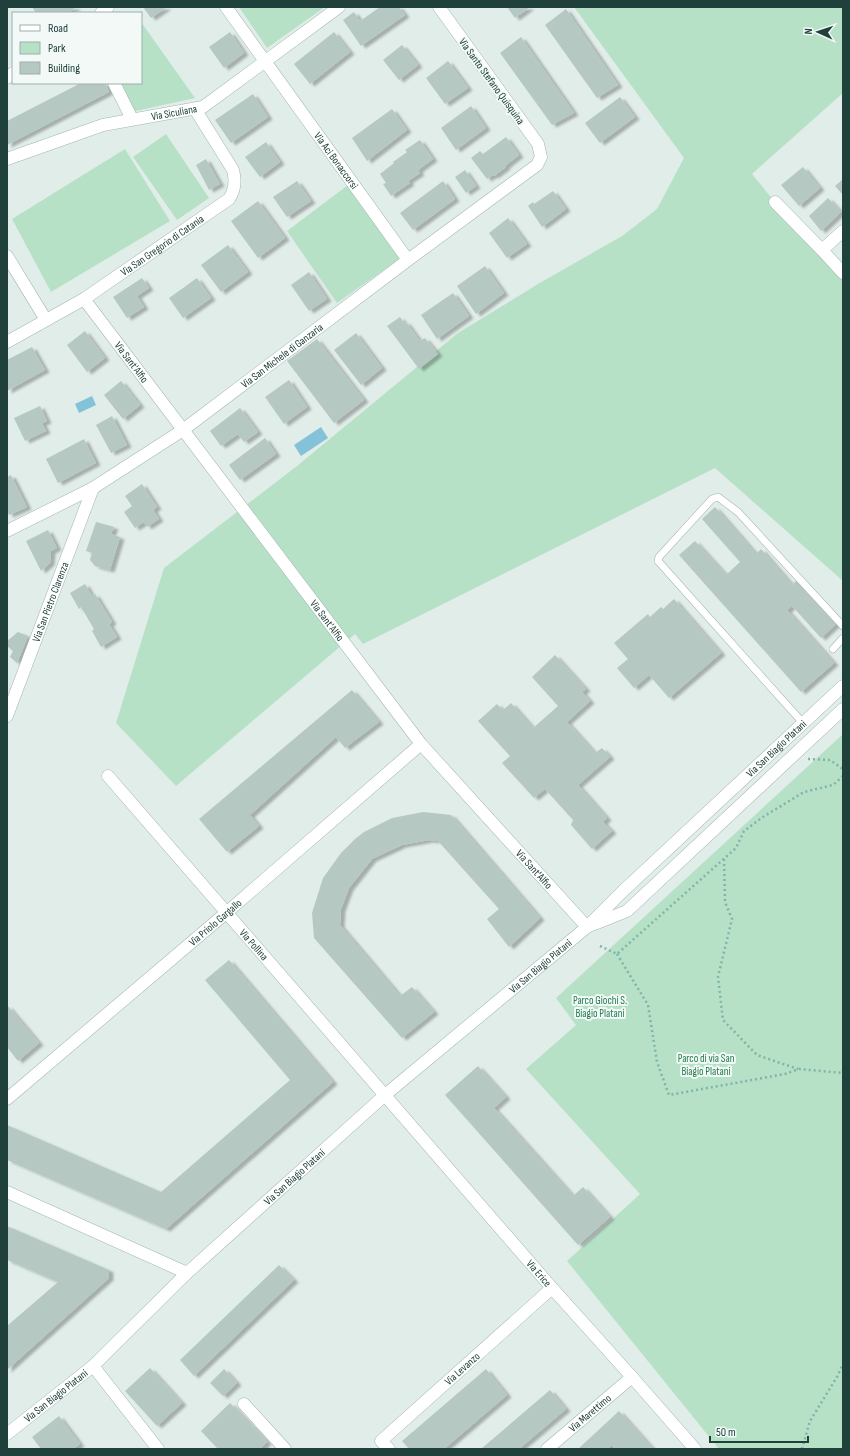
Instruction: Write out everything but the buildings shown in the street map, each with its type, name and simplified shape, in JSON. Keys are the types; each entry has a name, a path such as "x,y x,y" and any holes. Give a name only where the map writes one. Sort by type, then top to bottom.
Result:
{"street":[{"name":"Via Aci Bonaccorsi","path":"226,7 408,260"},
{"name":"Via Siculiana","path":"7,159 103,125 132,119 195,110 210,103 264,61 339,7"},
{"name":"Via Santo Stefano Quisquina","path":"439,7 538,144 541,157"},
{"path":"114,84 132,119"},
{"name":"Via San Gregorio di Catania","path":"7,342 84,299 232,196 235,186 235,175 233,170 195,110"},
{"name":"Via San Michele di Ganzaria","path":"7,531 93,488 183,430 408,260 534,168 541,157"},
{"path":"775,202 843,273"},
{"path":"822,250 843,231"},
{"path":"7,256 46,320"},
{"name":"Via Sant'Alfio","path":"84,299 421,744 587,927"},
{"name":"Via San Pietro Clarenza","path":"7,716 93,488"},
{"name":"Via San Biagio Platani","path":"7,1434 93,1366 187,1273 385,1095 587,927 622,891 843,686"},
{"name":"Via San Biagio Platani","path":"587,927 627,911 843,709"},
{"name":"Via Priolo Gargallo","path":"7,1099 226,913 421,744"},
{"name":"Via Pollina","path":"108,776 385,1095"},
{"path":"622,891 636,903"},
{"name":"Via Erice","path":"385,1095 552,1288 695,1449"},
{"path":"7,1192 187,1273"},
{"name":"Via Levanzo","path":"389,1449 381,1441 552,1288"},
{"path":"93,1366 158,1449"},
{"name":"Via Marettimo","path":"547,1449 632,1377"},
{"path":"244,1404 286,1449"}],"lane":[{"path":"803,723 658,561 659,557 712,499 718,496 738,512 843,626"},
{"path":"833,649 843,638"}],"path":[{"path":"791,758 830,760 843,769"},
{"path":"618,954 736,848 744,831 763,817 804,792 833,785 843,776"},
{"path":"724,859 725,902 732,918 718,977 723,1020 757,1055 799,1069 843,1074"},
{"path":"600,946 618,954 648,1005 657,1062 669,1095 784,1074 799,1069"},
{"path":"802,1449 810,1421 837,1377 843,1364"}],"green space":[{"path":"239,7 325,7 267,48"},
{"path":"574,7 843,7 843,93 752,174 775,202 843,273 843,581 715,468 363,644 355,634 176,786 116,723 164,568 297,466 458,333 538,284 622,236 657,209 684,158"},
{"path":"142,23 195,98 131,112 117,84 142,84"},
{"path":"166,134 209,198 177,220 133,157"},
{"path":"125,149 170,221 51,292 12,219"},
{"path":"348,185 402,257 337,303 287,231"},
{"name":"Parco di via San Biagio Platani","path":"843,734 843,1449 719,1449 567,1261 640,1194 526,1069 576,1025 556,998"}],"water":[{"path":"92,396 96,405 79,413 75,404"},
{"path":"321,427 328,438 301,456 294,445"}],"park label":[{"name":"Parco Giochi S. Biagio Platani","path":"600,1006"}]}
